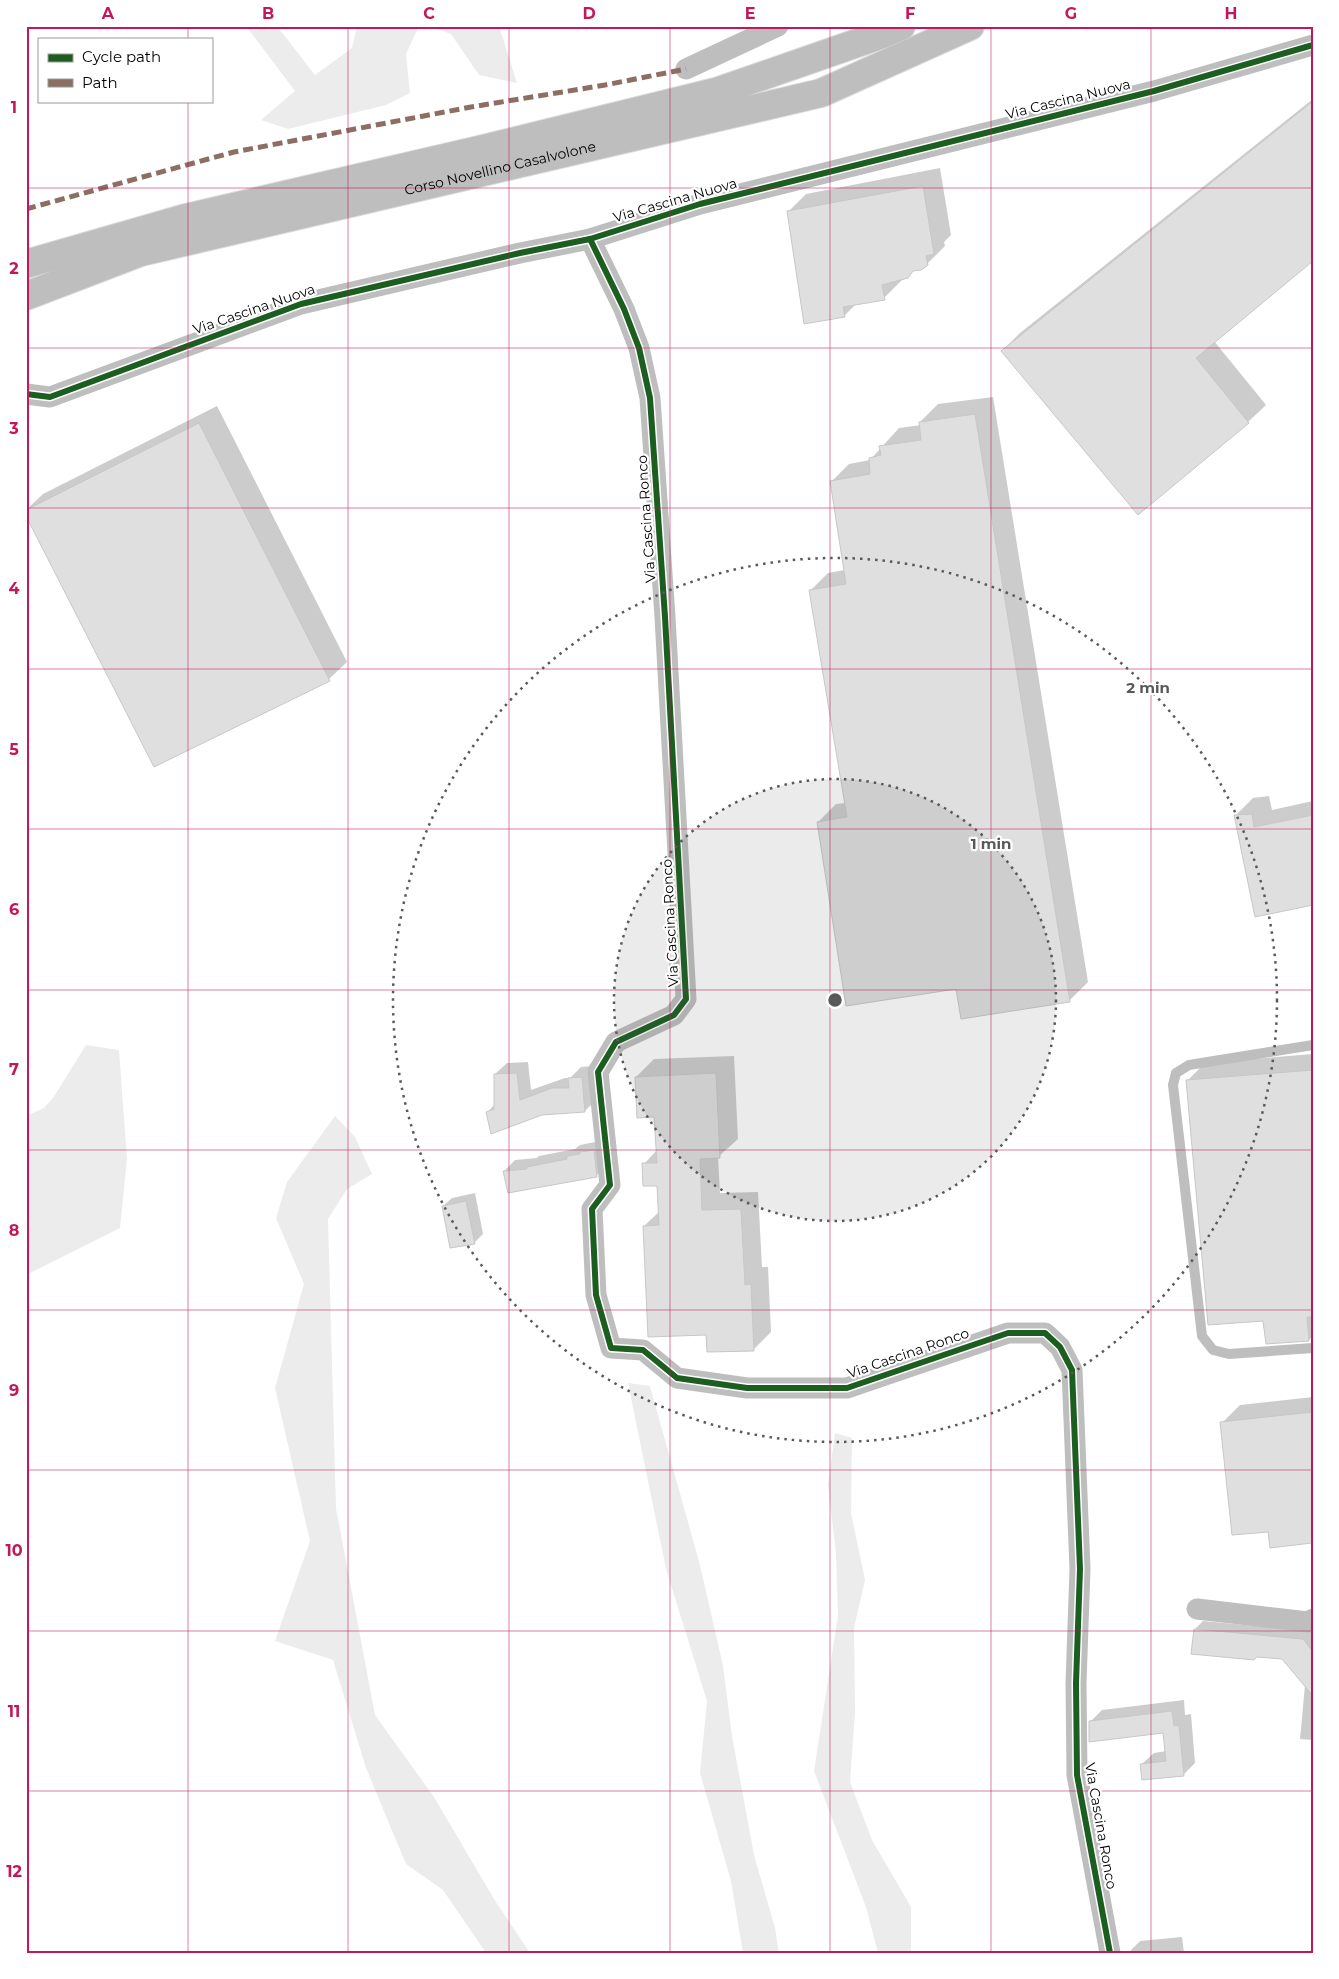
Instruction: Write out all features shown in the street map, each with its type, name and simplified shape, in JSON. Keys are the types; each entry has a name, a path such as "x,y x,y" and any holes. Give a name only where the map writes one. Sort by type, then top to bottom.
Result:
{"highway":[{"path":"741,83 870,26"},
{"name":"Corso Novellino Casalvolone","path":"26,264 186,218 479,150 719,91 901,26"},
{"name":"Corso Novellino Casalvolone","path":"26,296 141,252 821,93 970,26"}],"street":[{"path":"686,68 778,26"},
{"name":"Via Cascina Nuova","path":"26,394 50,397 301,304 520,253 590,239 700,204 1154,91 1313,45"},
{"name":"Via Cascina Ronco","path":"590,239 624,309 639,348 650,398 666,617 686,999 674,1015 616,1042 598,1072 610,1185 592,1209 596,1295 611,1348 644,1350 677,1378 747,1388 797,1389 847,1388 1008,1333 1045,1333 1060,1346 1072,1370 1080,1569 1076,1683 1077,1774 1110,1953"},
{"path":"1197,1609 1308,1622 1313,1619"}],"lane":[{"path":"1313,1044 1189,1066 1176,1073 1173,1085 1202,1336 1213,1350 1229,1354 1313,1348"}],"shaded area":[{"path":"246,26 277,26 315,75 352,48 357,26 419,26 406,54 410,93 386,105 288,129 261,120 295,91"},
{"path":"430,26 499,26 517,83 479,75 451,34"},
{"path":"86,1045 119,1050 127,1159 120,1228 26,1275 26,1116 44,1108 53,1098"},
{"path":"335,1116 355,1137 372,1174 347,1189 328,1219 336,1508 375,1715 434,1797 494,1899 530,1953 486,1953 443,1890 406,1864 366,1768 333,1660 275,1641 310,1541 275,1388 304,1284 276,1218 287,1182"},
{"path":"628,1383 650,1386 700,1565 723,1666 732,1736 754,1855 775,1928 779,1953 743,1953 731,1881 700,1773 707,1701 666,1569"},
{"path":"835,1433 852,1438 851,1513 865,1580 854,1628 855,1712 850,1782 872,1840 911,1907 911,1953 878,1953 866,1907 814,1771 838,1615 836,1554 828,1485"}],"building":[{"path":"1313,101 1313,261 1196,358 1249,423 1138,515 1001,351"},
{"path":"923,186 934,254 926,256 928,265 921,270 913,271 908,278 882,285 885,300 843,307 845,317 804,324 787,211"},
{"path":"975,414 1070,1002 961,1019 956,989 846,1006 817,822 847,817 809,590 846,584 830,481 870,474 869,458 881,455 879,446 921,440 919,422"},
{"path":"199,423 330,681 154,767 26,516 26,510"},
{"path":"1252,814 1254,827 1313,815 1313,905 1255,917 1234,815"},
{"path":"1313,1070 1313,1317 1307,1317 1309,1341 1266,1344 1263,1321 1208,1325 1186,1080"},
{"path":"517,1073 520,1100 552,1088 569,1088 568,1078 582,1077 585,1112 542,1115 491,1134 486,1112 494,1109 494,1074"},
{"path":"716,1073 720,1158 700,1159 702,1210 741,1209 745,1285 751,1284 754,1351 707,1352 706,1335 648,1337 643,1226 659,1225 657,1186 643,1186 642,1163 657,1163 654,1117 637,1118 635,1077"},
{"path":"594,1150 597,1177 508,1193 503,1171 527,1169 527,1167 567,1159 567,1156"},
{"path":"466,1201 475,1244 450,1248 442,1206"},
{"path":"1313,1412 1312,1543 1270,1548 1268,1532 1232,1535 1220,1422"},
{"path":"1194,1629 1303,1639 1313,1652 1313,1696 1282,1659 1257,1657 1254,1660 1191,1654"},
{"path":"1172,1711 1174,1726 1179,1725 1184,1776 1142,1780 1140,1764 1166,1761 1163,1733 1089,1742 1089,1721"}],"marked path":[{"path":"26,209 234,152 686,69"}],"cycle path":[{"path":"26,394 50,397 301,304 520,253 590,239 700,204 1154,91 1313,45"},
{"path":"590,239 624,309 639,348 650,398 665,617 686,999 674,1015 616,1042 598,1072 610,1185 592,1209 596,1295 611,1348 643,1350 677,1378 747,1388 847,1388 1008,1333 1045,1333 1060,1347 1072,1370 1080,1569 1076,1683 1077,1775 1110,1953"}]}
